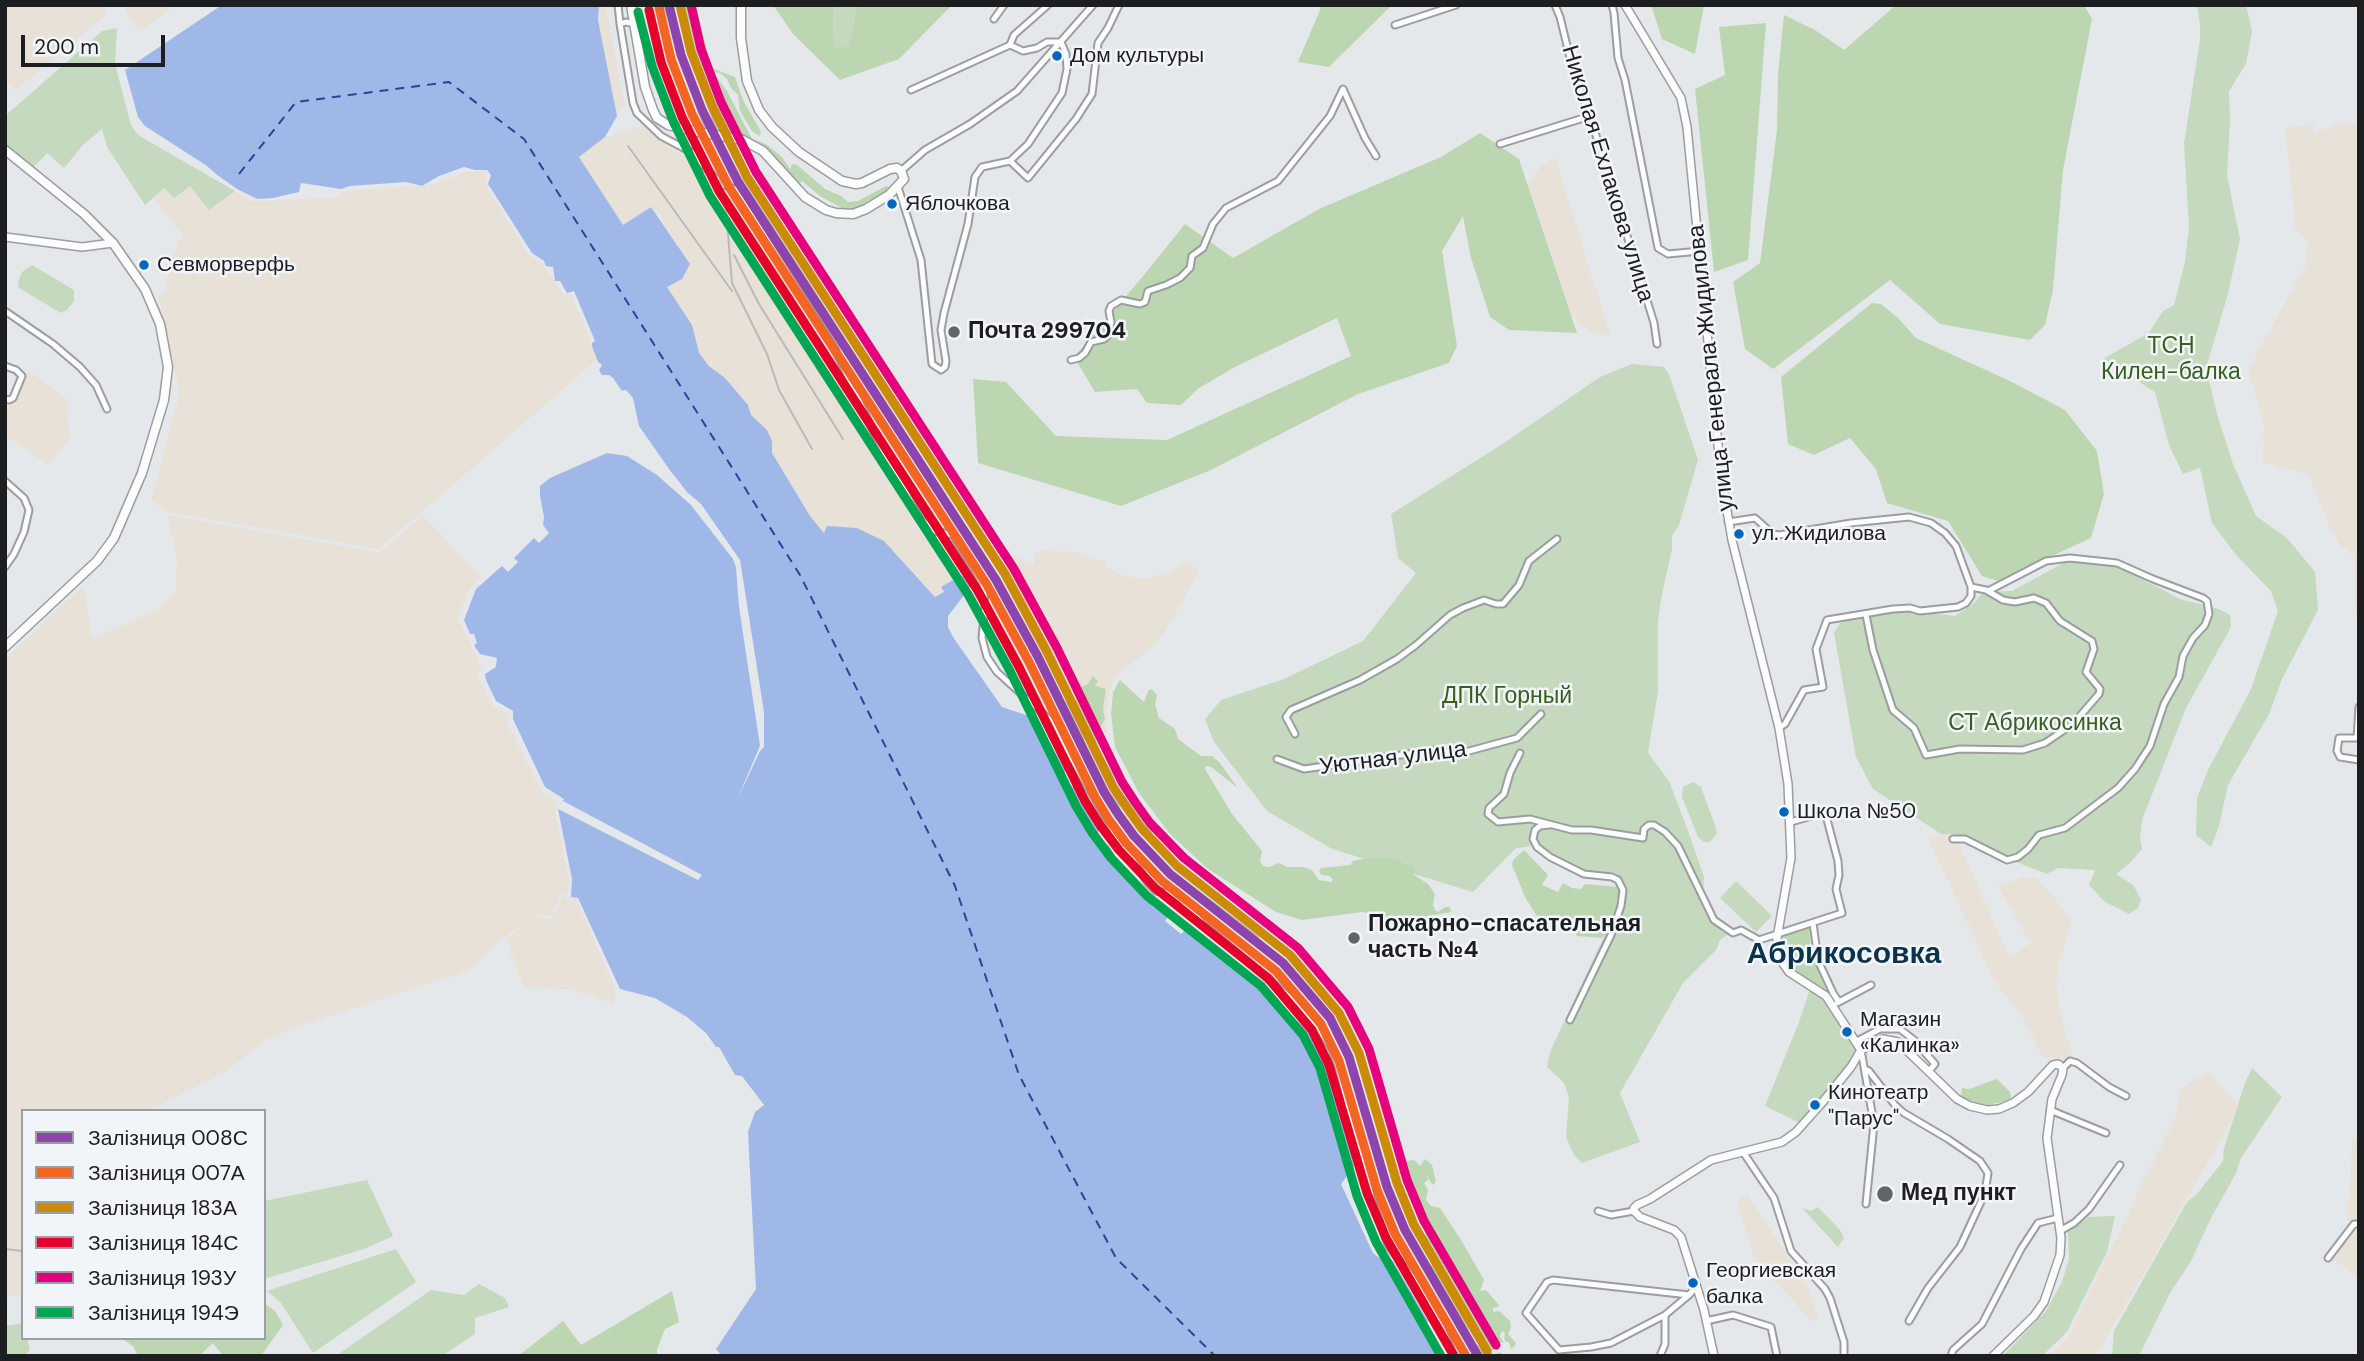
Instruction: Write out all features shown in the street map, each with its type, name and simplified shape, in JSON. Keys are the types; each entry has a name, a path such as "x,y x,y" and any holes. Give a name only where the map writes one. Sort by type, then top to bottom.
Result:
{"main road":[{"path":"631,5 645,88 657,118 668,125 743,140 764,151 805,197 826,210 843,214 859,212 898,187 904,179 897,168 856,184 842,181 799,152 764,118 747,81 741,38 741,5"},
{"name":"улица Генерала Жидилова","path":"1625,5 1681,98 1687,127 1721,475 1728,522 1779,728 1788,784 1791,858 1777,934 1777,955 1789,972 1836,1003 1861,1050"},
{"path":"5,150 84,215 113,243 145,289 160,324 168,366 164,400 142,473 114,538 97,561 5,647"},
{"path":"5,237 82,247 113,243"},
{"path":"1714,1356 1681,1237 1674,1230 1640,1217 1634,1211 1637,1205 1711,1160 1782,1142 1796,1132 1842,1078 1861,1050 1872,1043 1890,1039 1898,1042 1957,1099 1970,1107 1987,1110 2013,1103 2028,1092 2053,1065 2060,1066 2062,1076 2052,1099 2047,1138 2060,1231 2060,1255 2044,1302 1993,1356"}],"street":[{"path":"618,5 633,103 637,113 661,136 687,149 721,184 735,189 743,200 835,349 874,433 919,517 934,531 953,535 983,584 985,606 982,638 987,657 996,672 1049,719 1113,830 1148,883 1156,891 1174,894 1181,899 1204,925 1293,1000 1332,1049 1372,1200 1388,1245 1413,1278 1440,1324 1454,1356"},
{"path":"994,19 1004,5"},
{"path":"911,90 1010,45 1014,36 1048,5"},
{"path":"901,171 925,150 970,124 1017,91 1093,5"},
{"path":"1010,161 1028,178 1076,119 1092,94 1098,43 1119,5"},
{"path":"1395,26 1456,5"},
{"name":"Николая Ехлакова улица","path":"1555,5 1574,74 1590,116 1654,323 1657,344"},
{"path":"1612,5 1618,58 1625,80 1658,248 1668,254 1700,251"},
{"path":"620,24 634,24"},
{"path":"1010,45 1023,51 1037,48 1047,42 1061,42"},
{"path":"898,187 922,260 931,360 934,367 941,370 946,361 941,330 943,315 968,224 975,177 982,167 1010,161 1028,144 1062,93 1067,69 1066,54 1061,42"},
{"path":"1071,360 1086,353 1091,342 1104,339 1108,335 1111,306 1121,300 1140,304 1145,302 1148,291 1180,278 1190,268 1192,256 1203,248 1213,224 1226,208 1278,181 1330,116 1343,89 1376,156"},
{"path":"1500,144 1590,116"},
{"path":"5,311 53,344 80,367 96,385 107,409"},
{"path":"5,366 16,370 22,376 13,398 5,399"},
{"path":"5,481 24,498 29,510 24,532 5,567"},
{"path":"1728,522 1755,519 1773,534 1779,535 1850,523 1909,517 1931,523 1945,533 1956,546 1971,587 1971,596 1966,603 1958,607 1920,611 1893,608 1827,621 1816,649 1822,687 1804,690 1785,724 1779,728"},
{"path":"1295,734 1286,717 1291,710 1360,680 1397,659 1463,607 1484,600 1503,604 1520,585 1529,561 1557,539"},
{"path":"1953,839 1965,839 2007,860 2018,857 2039,835 2065,828 2118,788 2150,746 2164,704 2179,677 2183,656 2209,614 2207,601 2203,598 2117,563 2070,558 2046,561 1988,591"},
{"path":"1866,614 1873,650 1893,710 1913,728 1927,755 1960,749 2033,748 2073,724 2099,694 2100,690 2085,672 2094,649 2092,641 2060,621 2046,603 2030,597 2015,602 2003,600 1988,591 1971,587"},
{"path":"2359,707 2357,738 2339,738 2337,744 2340,757 2359,760"},
{"name":"Уютная улица","path":"1277,759 1304,769 1435,750 1458,754 1517,738 1541,714"},
{"path":"1520,753 1504,794 1489,808 1488,814 1497,822 1530,819 1572,830 1591,830 1643,838 1644,829 1654,825 1678,846 1705,905 1718,925 1733,933 1741,930 1759,940 1842,913 1836,889 1838,861 1825,812 1790,822"},
{"path":"1553,825 1540,825 1535,830 1533,839 1537,847 1550,857 1584,873 1612,877 1618,880 1623,890 1621,906 1611,935 1570,1020"},
{"path":"1813,923 1815,954 1836,1003 1871,985"},
{"path":"1857,1041 1880,1029 1900,1029 1935,1064 1929,1071"},
{"path":"1861,1050 1874,1124 1866,1204"},
{"path":"2060,1066 2070,1061 2077,1063 2126,1096"},
{"path":"1865,1069 1904,1113 1980,1161 1987,1173 1985,1193 1960,1247 1928,1288 1909,1321"},
{"path":"2050,1110 2106,1133"},
{"path":"1743,1152 1774,1198 1791,1251 1830,1298 1844,1342 1844,1356"},
{"path":"2060,1231 2089,1209 2120,1165"},
{"path":"1598,1210 1611,1215 1634,1211"},
{"path":"1951,1356 1953,1350 1982,1324 2021,1249 2038,1223 2058,1218"},
{"path":"2328,1258 2354,1224 2359,1224"},
{"path":"1689,1294 1550,1280 1526,1313 1559,1350 1611,1343 1665,1315 1689,1294 1696,1287"},
{"path":"1660,1356 1665,1345 1665,1315"},
{"path":"1706,1321 1733,1315 1771,1327 1777,1356"}],"shaded area":[{"path":"5,5 104,5 106,15 15,91 5,78"},
{"path":"123,5 165,5 170,10 138,32"},
{"path":"599,6 604,6 607,11 624,104 617,116 598,20"},
{"path":"2359,123 2359,627 2355,607 2354,560 2347,548 2341,547 2330,528 2309,475 2263,462 2264,423 2248,370 2306,264 2308,241 2296,231 2285,128 2312,124 2315,133 2335,125"},
{"path":"643,126 668,147 690,157 726,200 735,197 833,362 831,365 843,376 872,437 870,439 875,442 887,462 915,516 924,530 948,545 969,575 958,577 942,587 944,592 935,597 885,544 825,534 810,516 772,453 772,441 751,415 748,405 699,353 692,325 666,287 690,264 659,215 651,207 623,226 579,156 605,137"},
{"path":"1555,158 1611,337 1590,331 1571,314 1528,183 1541,166"},
{"path":"485,171 488,180 484,182 529,256 542,263 564,295 571,293 598,359 379,549 169,512 151,500 180,393 158,295 164,294 172,257 182,234 153,198 164,187 190,185 209,209 235,191 251,201 334,198 345,191 427,186 466,172"},
{"path":"30,372 67,399 70,438 48,465 5,435 5,402 13,401"},
{"path":"167,515 376,552 382,551 423,515 481,578 470,588 458,619 478,659 481,669 477,675 493,706 509,713 506,720 543,794 559,802 555,812 569,878 568,894 561,895 550,917 537,914 535,916 551,919 563,896 576,898 616,991 614,1004 571,989 524,987 506,940 534,916 505,937 468,971 305,1024 266,1040 225,1072 151,1109 21,1109 21,1294 5,1297 5,659 83,586 93,639 158,609 176,592 177,557"},
{"path":"1040,550 1075,552 1105,562 1105,567 1124,576 1143,579 1163,574 1187,563 1199,572 1163,635 1150,649 1113,678 1108,699 1106,739 1097,740 1072,692 1062,693 1000,568 1012,554 1034,565 1035,553"},
{"path":"1941,834 1955,834 2009,957 2031,943 1997,885 2023,878 2035,878 2049,890 2072,922 2060,958 2056,981 2059,1008 2074,1060 2043,1057 2020,1013 1991,974 1927,836 1938,838"},
{"path":"2208,1072 2238,1104 2225,1133 2096,1356 2049,1356 2066,1341 2177,1113 2180,1089"},
{"path":"2353,1138 2359,1138 2359,1222 2347,1221"},
{"path":"1747,1194 1807,1286 1819,1319 1813,1322 1755,1260 1737,1201"},
{"path":"2350,1233 2359,1233 2359,1278 2331,1258"}],"green space":[{"path":"682,5 696,5 711,68 735,77 743,100 759,128 759,136 752,131 740,111 738,95 727,79 720,73 713,72 727,91 752,139 766,144 782,157 790,169 792,164 797,165 825,189 848,202 858,201 886,186 891,190 881,198 868,200 864,209 858,213 853,209 847,211 820,196 802,181 797,185 787,184 759,153 748,145 738,144 718,121 699,74"},
{"path":"773,5 833,5 834,47 849,46 857,5 952,5 899,59 840,80 793,34"},
{"path":"833,5 857,5 849,46 834,47"},
{"path":"1320,5 1392,5 1329,67 1298,62"},
{"path":"1651,5 1704,5 1695,54 1662,39"},
{"path":"1896,5 2084,5 2092,19 2063,170 2053,290 2045,325 2030,340 1940,324 1890,280 1773,369 1745,349 1733,282 1760,263 1777,130 1778,74 1784,15 1815,30 1844,50"},
{"name":"ТСН Килен-балка","path":"2197,5 2246,5 2252,31 2246,64 2229,91 2227,175 2240,239 2228,294 2206,368 2233,464 2256,516 2287,538 2315,572 2318,610 2282,679 2269,714 2228,785 2219,826 2211,847 2196,835 2197,798 2208,770 2251,689 2278,611 2271,591 2237,556 2212,523 2200,468 2183,474 2169,445 2155,392 2103,359 2149,333 2163,311 2174,305 2185,262 2189,228 2184,143 2200,40"},
{"path":"1766,23 1748,260 1714,272 1695,89 1725,75 1719,27"},
{"path":"117,28 115,64 131,125 138,135 235,191 209,210 190,186 174,198 164,188 145,205 107,147 102,129 83,145 64,168 47,153 34,167 5,144 5,116 102,31"},
{"path":"1480,133 1519,159 1577,333 1509,330 1490,317 1471,258 1463,216 1442,251 1457,346 1449,363 1358,394 1211,470 1121,506 978,463 973,379 1006,382 1056,436 1167,440 1351,356 1337,318 1235,367 1199,388 1181,405 1147,403 1137,389 1095,392 1074,357 1185,224 1233,258 1319,209 1441,157"},
{"path":"32,265 74,290 74,301 67,310 61,313 19,288 22,272"},
{"path":"1872,303 1881,304 1916,338 2012,382 2065,410 2097,451 2104,494 2091,538 1998,581 1982,576 1948,521 1887,503 1876,469 1850,438 1814,455 1788,444 1781,377"},
{"name":"ДПК Горный","path":"1632,364 1664,367 1669,374 1698,460 1679,525 1672,536 1672,549 1661,599 1658,622 1658,691 1648,753 1669,781 1688,831 1704,877 1702,901 1711,920 1727,935 1683,983 1620,1093 1640,1142 1582,1163 1574,1155 1566,1137 1569,1097 1564,1083 1547,1067 1550,1052 1615,913 1621,886 1612,878 1583,874 1534,846 1516,848 1473,892 1332,849 1267,811 1214,742 1205,719 1221,700 1284,679 1363,641 1416,573 1398,558 1391,514 1501,445 1600,377"},
{"name":"СТ Абрикосинка","path":"2069,560 2121,568 2180,599 2219,609 2230,615 2231,627 2186,708 2142,820 2142,849 2116,874 2133,885 2141,899 2138,908 2129,914 2105,902 2089,885 2095,870 2058,868 2047,874 1980,848 1955,834 1941,834 1873,789 1856,757 1834,633 1840,623 1904,610 1955,616 1974,603 1983,592 2012,591"},
{"path":"1093,676 1098,681 1095,686 1106,689 1102,737 1096,739 1098,748 1117,786 1152,831 1151,838 1141,831 1126,808 1117,806 1103,767 1090,743 1080,737 1067,707 1067,696 1076,700 1082,693 1080,687 1087,685"},
{"path":"1120,680 1144,702 1151,689 1157,695 1155,704 1159,718 1175,729 1178,739 1201,756 1212,756 1220,763 1238,788 1211,767 1206,766 1205,769 1232,814 1262,851 1260,861 1263,866 1279,863 1287,867 1303,867 1312,870 1319,880 1331,882 1333,880 1330,876 1321,875 1321,868 1386,857 1414,866 1414,875 1428,884 1435,894 1435,910 1438,912 1450,907 1451,912 1412,919 1362,912 1302,920 1276,912 1208,869 1170,834 1139,793 1115,747 1111,714 1113,692"},
{"path":"1693,782 1701,787 1715,825 1717,834 1710,842 1704,842 1698,837 1682,797 1683,787"},
{"path":"1524,850 1548,875 1542,885 1558,892 1563,883 1581,889 1585,884 1619,887 1619,906 1611,927 1602,938 1577,936 1570,925 1551,922 1536,915 1525,897 1512,865 1513,860"},
{"path":"1736,881 1772,916 1756,932 1720,898"},
{"path":"1809,925 1811,954 1826,990 1823,992 1783,963 1778,949 1782,934"},
{"path":"1810,989 1822,998 1836,1016 1856,1048 1856,1053 1855,1059 1823,1098 1813,1106 1802,1124 1765,1106"},
{"path":"2252,1068 2282,1097 2241,1158 2191,1261 2170,1293 2139,1356 2112,1356 2114,1331 2187,1202 2197,1194 2223,1161 2224,1148"},
{"path":"1997,1079 2010,1092 2011,1098 2007,1101 1978,1104 1961,1096 1962,1088 1969,1089"},
{"path":"1425,1159 1432,1165 1436,1182 1433,1185 1426,1175 1426,1200 1431,1206 1440,1208 1461,1240 1484,1280 1480,1291 1486,1290 1499,1305 1493,1308 1493,1312 1499,1311 1510,1321 1508,1334 1516,1343 1515,1346 1511,1349 1502,1331 1500,1336 1504,1343 1498,1342 1498,1349 1491,1351 1494,1355 1500,1352 1503,1356 1486,1356 1478,1352 1475,1347 1480,1344 1438,1283 1431,1266 1433,1260 1426,1246 1425,1230 1416,1215 1411,1197 1413,1182 1399,1174 1405,1161 1414,1160 1420,1166"},
{"path":"367,1180 393,1236 364,1249 266,1278 266,1201"},
{"path":"1818,1207 1844,1238 1838,1247 1802,1208 1811,1211"},
{"path":"2115,1216 2107,1252 2067,1332 2042,1356 2003,1356 2046,1311 2062,1282 2069,1259 2068,1232 2088,1217"},
{"path":"396,1249 416,1282 313,1353 281,1303 267,1291"},
{"path":"479,1284 505,1298 509,1307 475,1318 475,1334 442,1356 341,1356 340,1353 431,1290 464,1295"},
{"path":"672,1291 679,1322 665,1329 657,1356 518,1356 563,1321 581,1345"},
{"path":"266,1304 275,1311 283,1325 261,1356 223,1356 213,1343 199,1356 138,1356 133,1346 124,1340 266,1340"},
{"path":"21,1323 21,1340 28,1340 30,1350 24,1356 5,1356 5,1326"}],"water":[{"path":"222,5 599,5 598,20 617,116 605,137 579,157 623,225 651,207 690,264 682,279 667,287 692,325 699,353 709,366 725,378 748,405 751,415 767,430 772,441 772,453 810,516 824,533 827,526 857,528 884,541 935,597 944,592 941,587 958,577 969,575 975,581 948,616 948,627 1002,707 1035,718 1066,771 1060,777 1078,791 1100,828 1098,833 1102,840 1116,857 1112,861 1115,866 1121,863 1128,874 1127,878 1153,907 1165,915 1170,914 1165,921 1181,934 1189,926 1310,1032 1329,1062 1342,1100 1355,1165 1341,1184 1373,1253 1393,1261 1428,1321 1425,1328 1439,1356 722,1356 716,1349 756,1289 748,1132 755,1112 764,1105 742,1076 735,1075 719,1047 687,1017 655,998 620,989 578,898 571,897 572,879 558,809 564,799 545,787 513,719 513,711 496,701 485,674 496,667 497,658 480,654 474,645 477,643 474,634 470,634 464,620 476,589 502,566 508,572 518,562 514,558 534,538 539,543 549,533 543,525 540,486 550,478 607,453 627,456 657,475 691,505 733,559 736,567 739,607 760,746 736,802 764,747 764,712 740,560 701,504 687,492 639,426 633,398 626,390 622,391 609,375 602,375 599,370 602,365 598,362 592,346 595,341 574,291 567,293 560,281 555,281 553,267 546,266 544,261 532,253 488,184 491,175 487,170 464,167 439,176 422,186 406,182 341,189 301,183 299,192 257,199 237,189 145,126 138,117 125,70"}],"pier":[{"path":"563,801 702,875 698,880 558,809"}],"ferry route":[{"path":"239,174 296,102 449,82 524,139 800,575 955,886 1019,1075 1116,1258 1215,1356"}],"railway":[{"path":"664,5 713,151 726,209 732,283 767,354 779,390 812,449"},
{"path":"692,61 723,147 999,579 1121,812 1136,833 1173,872 1258,937"},
{"path":"628,146 732,291"},
{"path":"734,255 759,304 843,439"},
{"path":"5,1249 21,1251"}],"rail line":[{"name":"008С","path":"669,5 681,55 702,110 738,182 996,580 1038,657 1104,792 1118,814 1134,836 1170,874 1283,963 1330,1018 1349,1057 1387,1187 1405,1230 1478,1356"},
{"name":"183А","path":"680,5 691,52 712,106 747,177 1005,574 1047,652 1113,787 1142,829 1177,866 1290,955 1339,1013 1359,1053 1397,1183 1414,1225 1487,1351"},
{"name":"193У","path":"691,5 701,49 721,102 756,172 1014,569 1057,648 1122,782 1135,802 1150,823 1184,858 1298,948 1348,1007 1369,1049 1407,1180 1424,1221 1496,1345"},
{"name":"007А","path":"659,7 671,59 692,114 729,187 987,585 1109,820 1126,843 1162,881 1276,971 1321,1024 1339,1061 1377,1190 1395,1234 1466,1356"},
{"name":"184С","path":"649,10 661,62 682,117 719,191 978,591 1085,801 1100,825 1119,850 1155,888 1268,978 1312,1030 1329,1065 1367,1193 1386,1238 1454,1356"},
{"name":"194Э","path":"638,12 652,66 673,121 710,196 969,596 1091,831 1111,858 1147,896 1261,986 1303,1035 1320,1068 1357,1196 1376,1242 1441,1356"}],"place":[{"name":"Дом культуры","path":"1057,56"},
{"name":"Яблочкова","path":"892,204"},
{"name":"Севморверфь","path":"144,265"},
{"name":"Почта 299704","path":"954,332"},
{"name":"ул. Жидилова","path":"1739,534"},
{"name":"Школа №50","path":"1784,812"},
{"name":"Пожарно-спасательная часть №4","path":"1354,938"},
{"name":"Магазин «Калинка»","path":"1847,1032"},
{"name":"Кинотеатр \"Парус\"","path":"1815,1105"},
{"name":"Мед пункт","path":"1885,1194"},
{"name":"Георгиевская балка","path":"1693,1283"}],"district":[{"name":"Абрикосовка","path":"1844,955"}]}
